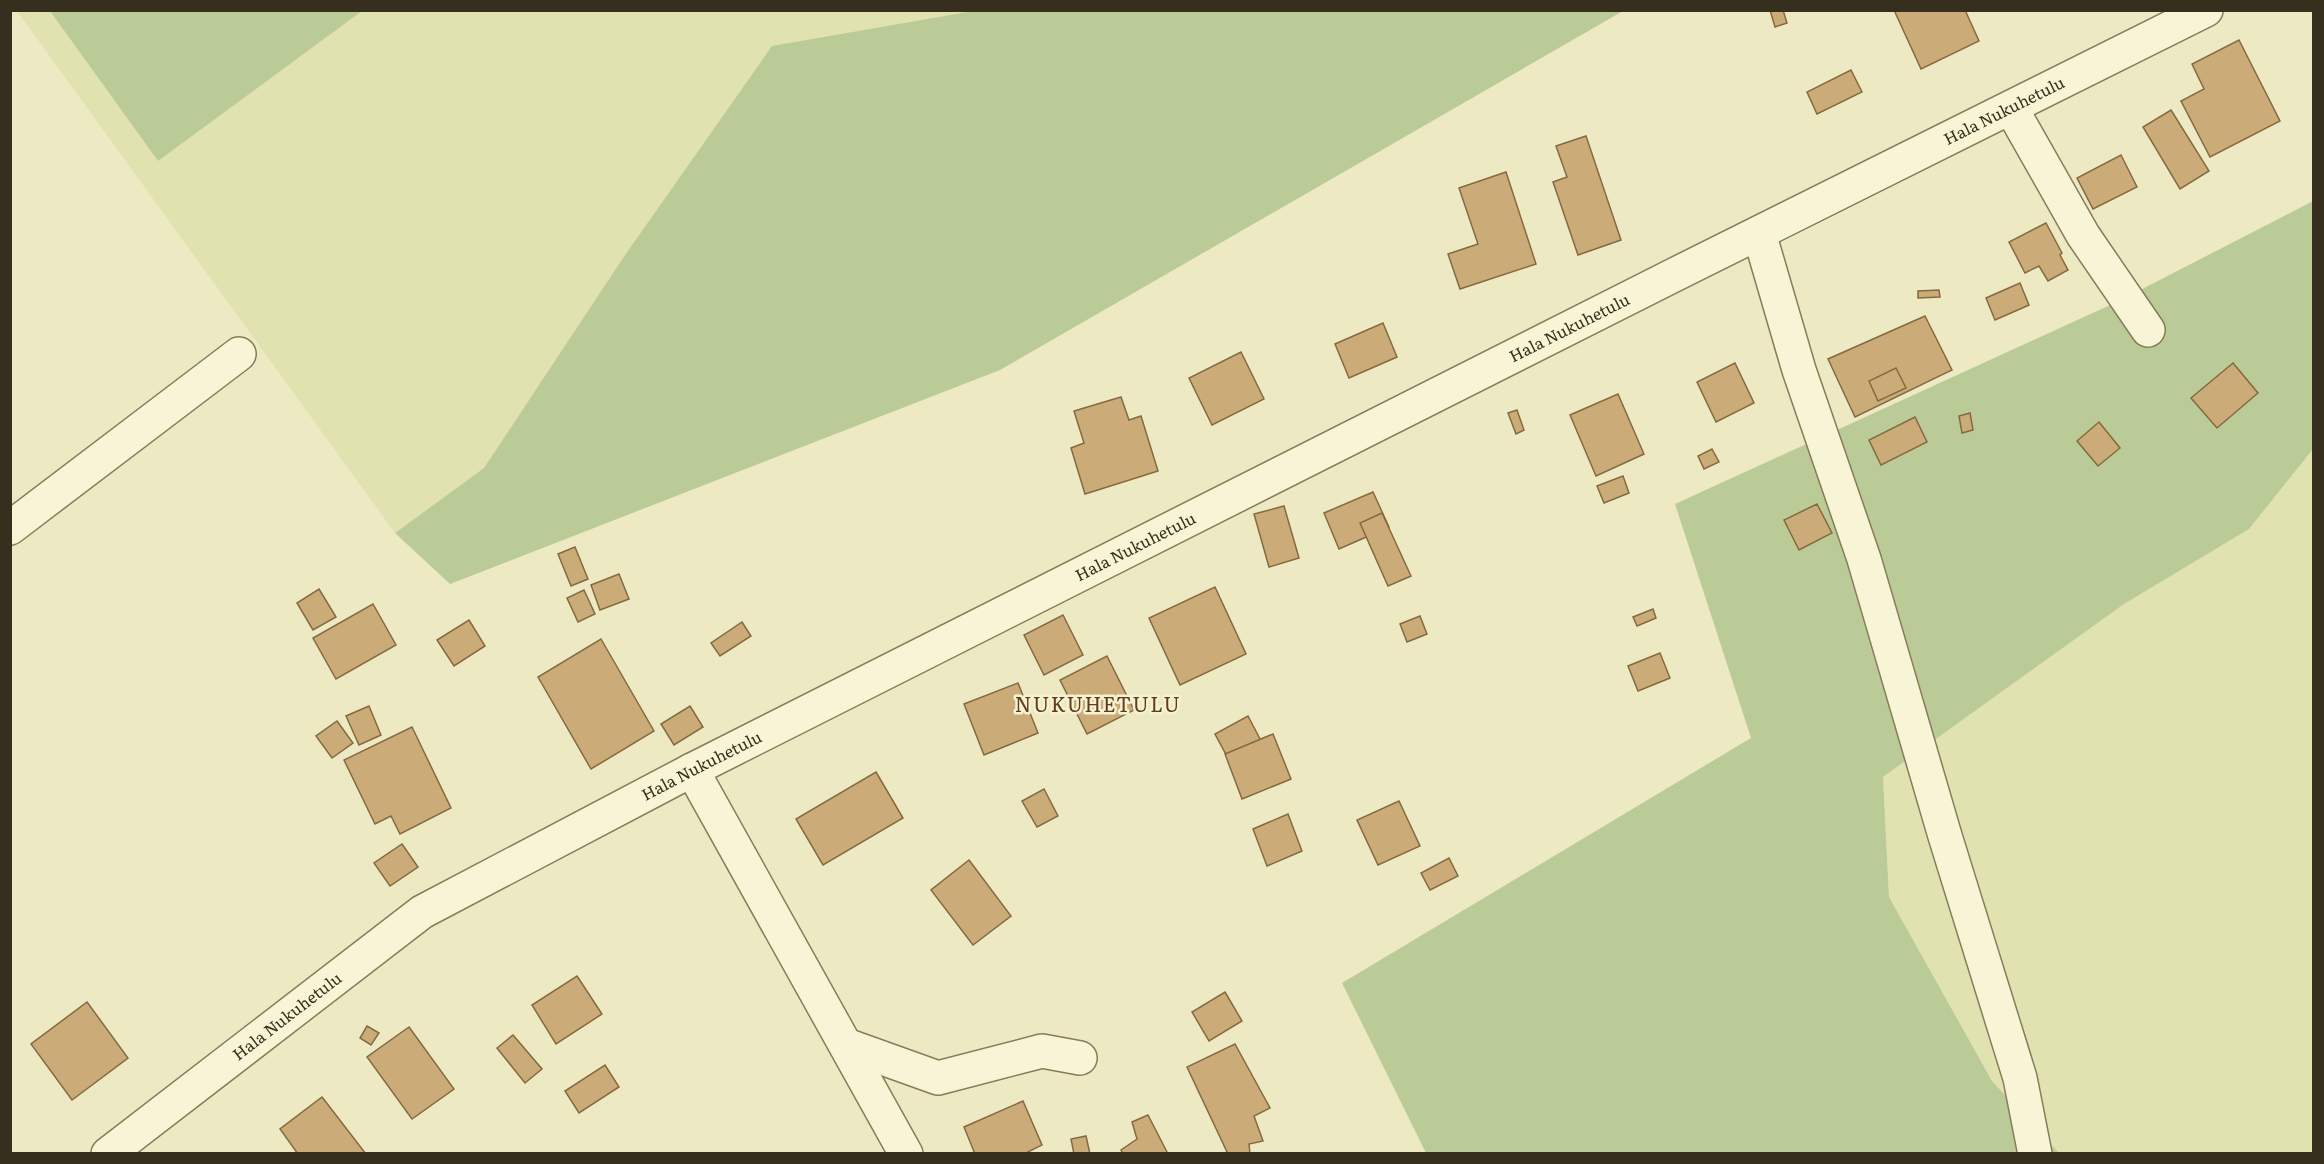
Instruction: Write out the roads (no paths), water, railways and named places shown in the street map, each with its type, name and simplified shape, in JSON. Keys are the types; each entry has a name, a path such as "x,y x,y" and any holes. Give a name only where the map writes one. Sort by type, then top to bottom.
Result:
{"street":[{"name":"Hala Nukuhetulu","path":"108,1154 422,912 692,770 2206,10"},
{"path":"2011,108 2083,235 2148,330"},
{"path":"1759,233 1799,370 1864,559 1945,836 2020,1078 2035,1154"},
{"path":"10,528 239,354"},
{"path":"692,770 906,1154"},
{"path":"846,1045 938,1078 1042,1050 1080,1058"}],"district":[{"name":"NUKUHETULU","path":"1098,705"}]}
